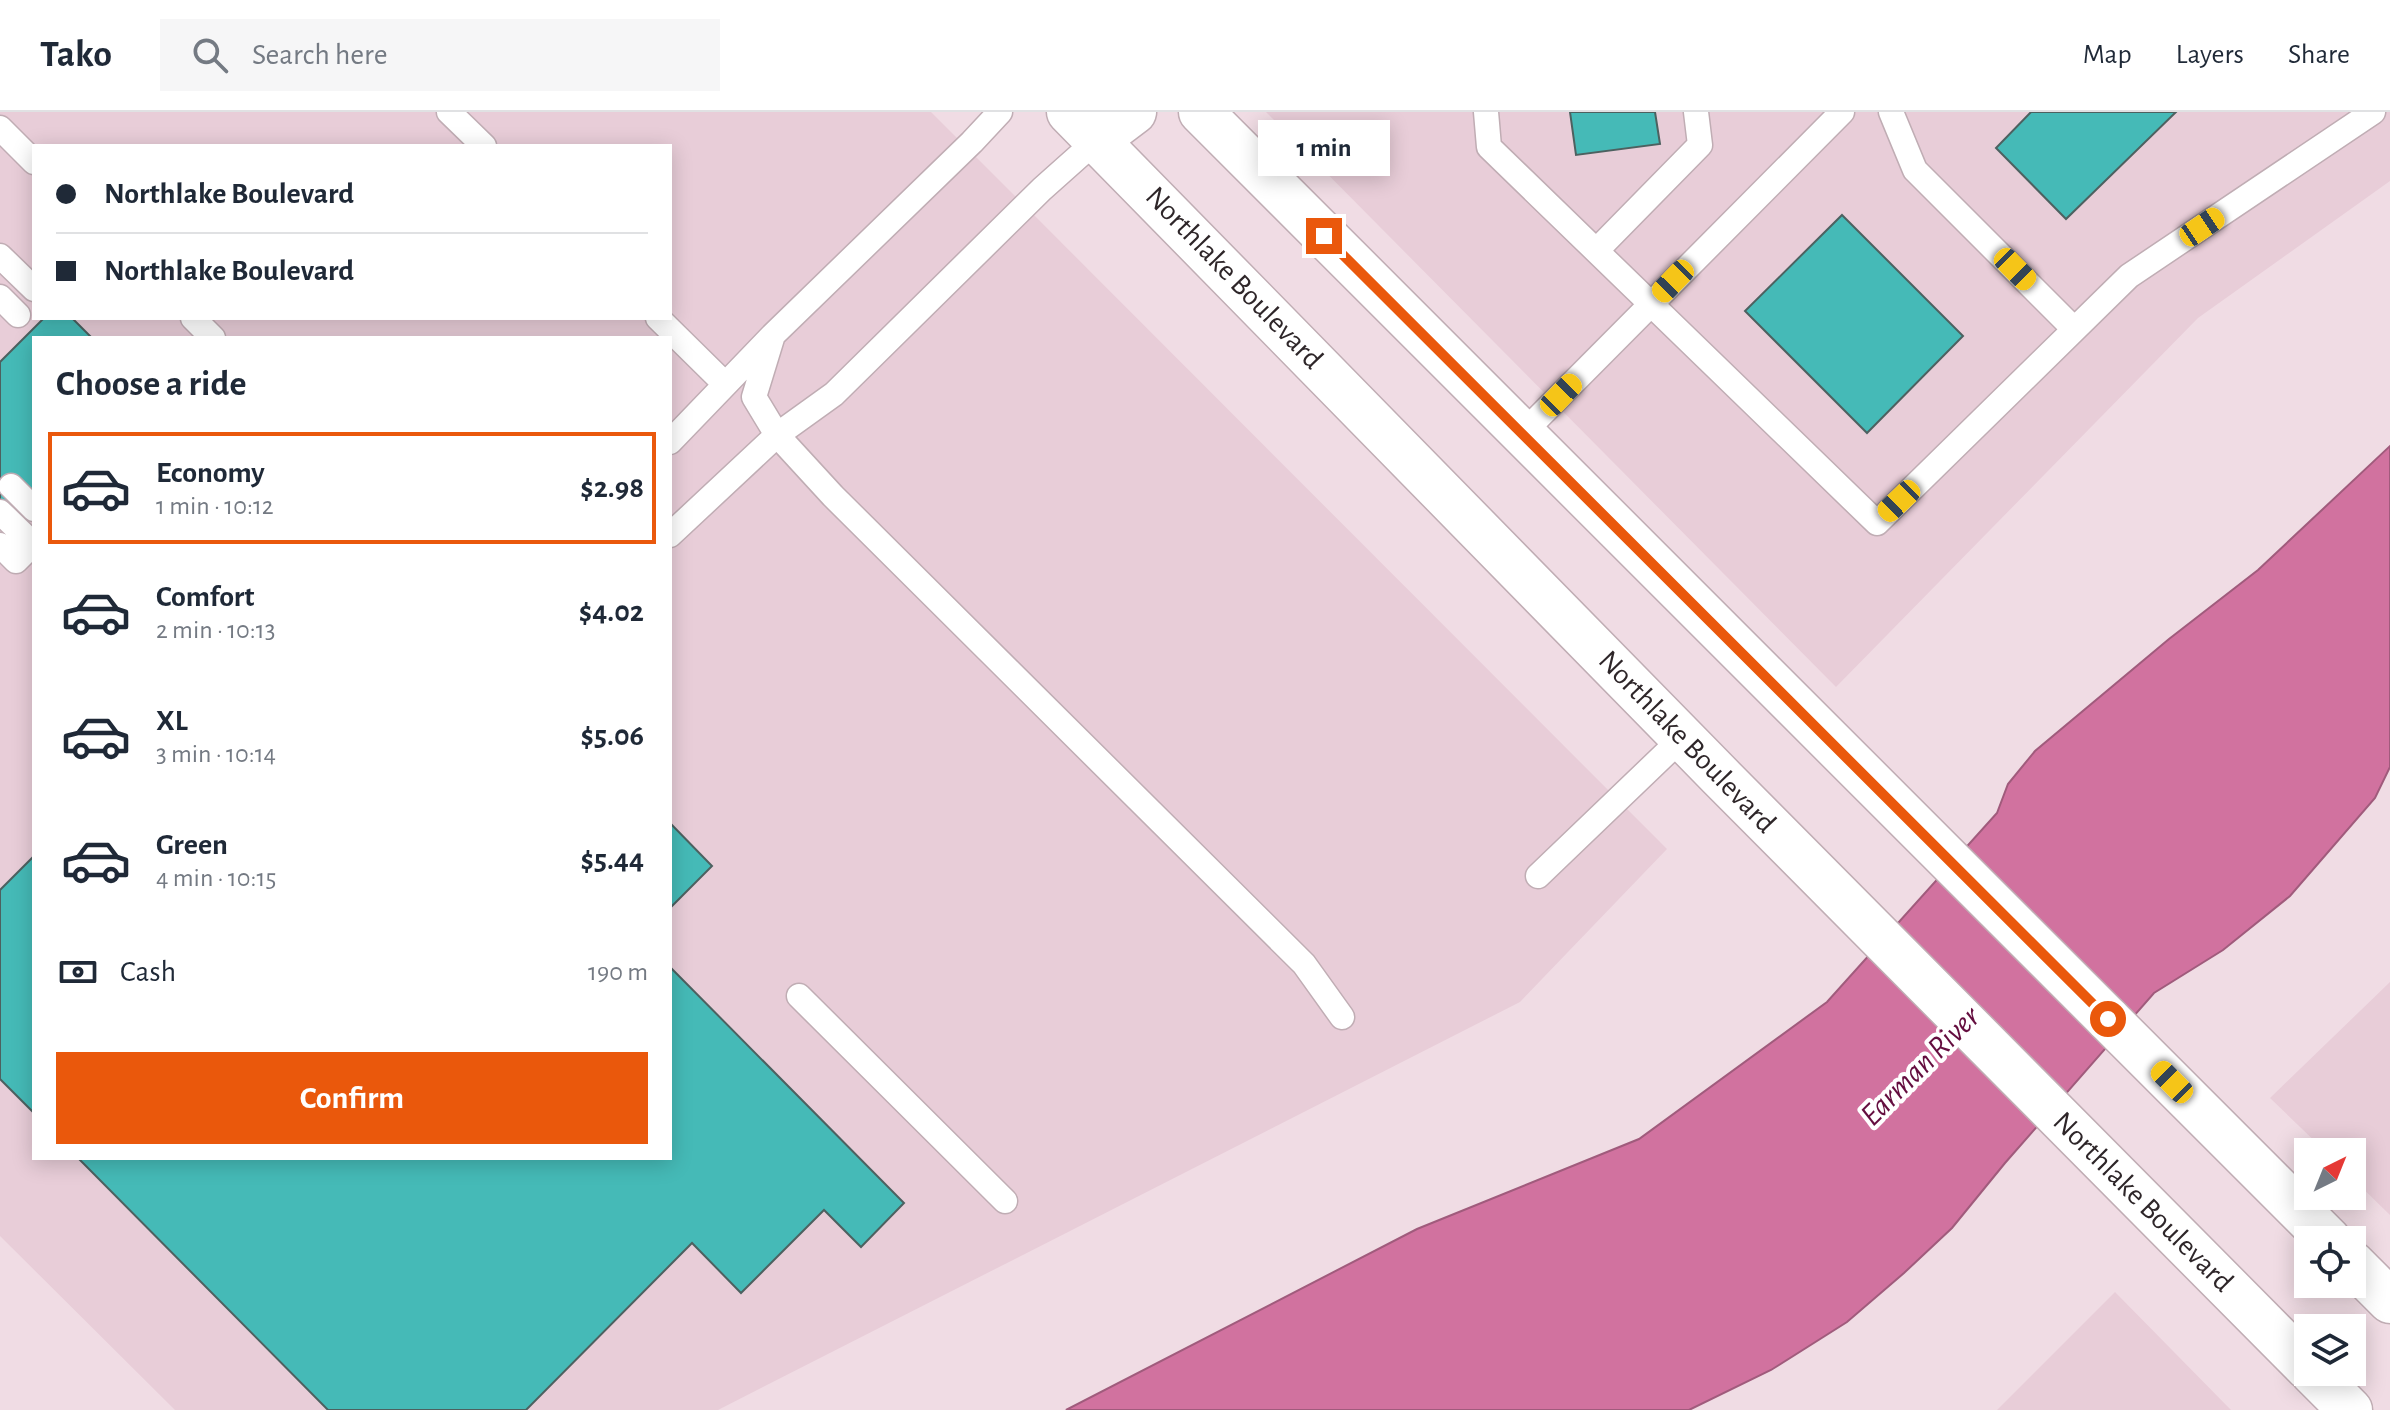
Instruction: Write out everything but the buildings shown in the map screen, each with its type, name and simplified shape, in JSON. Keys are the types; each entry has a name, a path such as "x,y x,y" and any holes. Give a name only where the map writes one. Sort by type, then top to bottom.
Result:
{"main road":[{"path":"1083,126 1134,112"},
{"path":"1201,112 2315,1226"},
{"name":"Northlake Boulevard","path":"1083,126 1869,927 2294,1354"},
{"path":"2366,1277 2390,1301"},
{"name":"Northlake Boulevard","path":"2326,1386 2350,1410"}],"lane":[{"path":"449,112 482,144"},
{"path":"672,440 773,335 1000,112"},
{"path":"1486,112 1489,147 1877,523 2129,276 2373,112"},
{"path":"1597,250 1700,145 1696,112"},
{"path":"1521,435 1842,112"},
{"path":"1891,112 1915,170 2074,329"},
{"path":"672,533 777,435 834,394 1042,189 1083,126"},
{"path":"0,128 32,160"},
{"path":"0,256 32,287"},
{"path":"0,297 18,315"},
{"path":"195,320 211,336"},
{"path":"660,320 725,384"},
{"path":"773,335 754,397 777,435 833,496 1304,964 1342,1017"},
{"path":"11,486 32,507"},
{"path":"0,512 32,541"},
{"path":"0,545 16,561 32,545"},
{"path":"1538,876 1683,737"},
{"path":"799,996 1005,1201"}],"shaded area":[{"path":"0,112 931,112 1667,849 1520,1002 718,1410 175,1410 0,1236"},
{"path":"1266,112 2390,112 2390,181 2198,318 1836,687"},
{"path":"2390,982 2390,1215 2366,1192 2366,1138 2311,1138 2270,1098"},
{"path":"2115,1292 2231,1410 1997,1410"}],"water":[{"name":"Earman River","path":"2390,446 2390,767 2375,798 2290,896 2223,950 2154,993 1952,1228 1847,1322 1771,1370 1689,1410 1066,1410 1417,1229 1639,1139 1827,1002 1997,813 2008,784 2035,751 2169,639 2258,570"}],"route":[{"path":"1324,236 2108,1019"}]}
